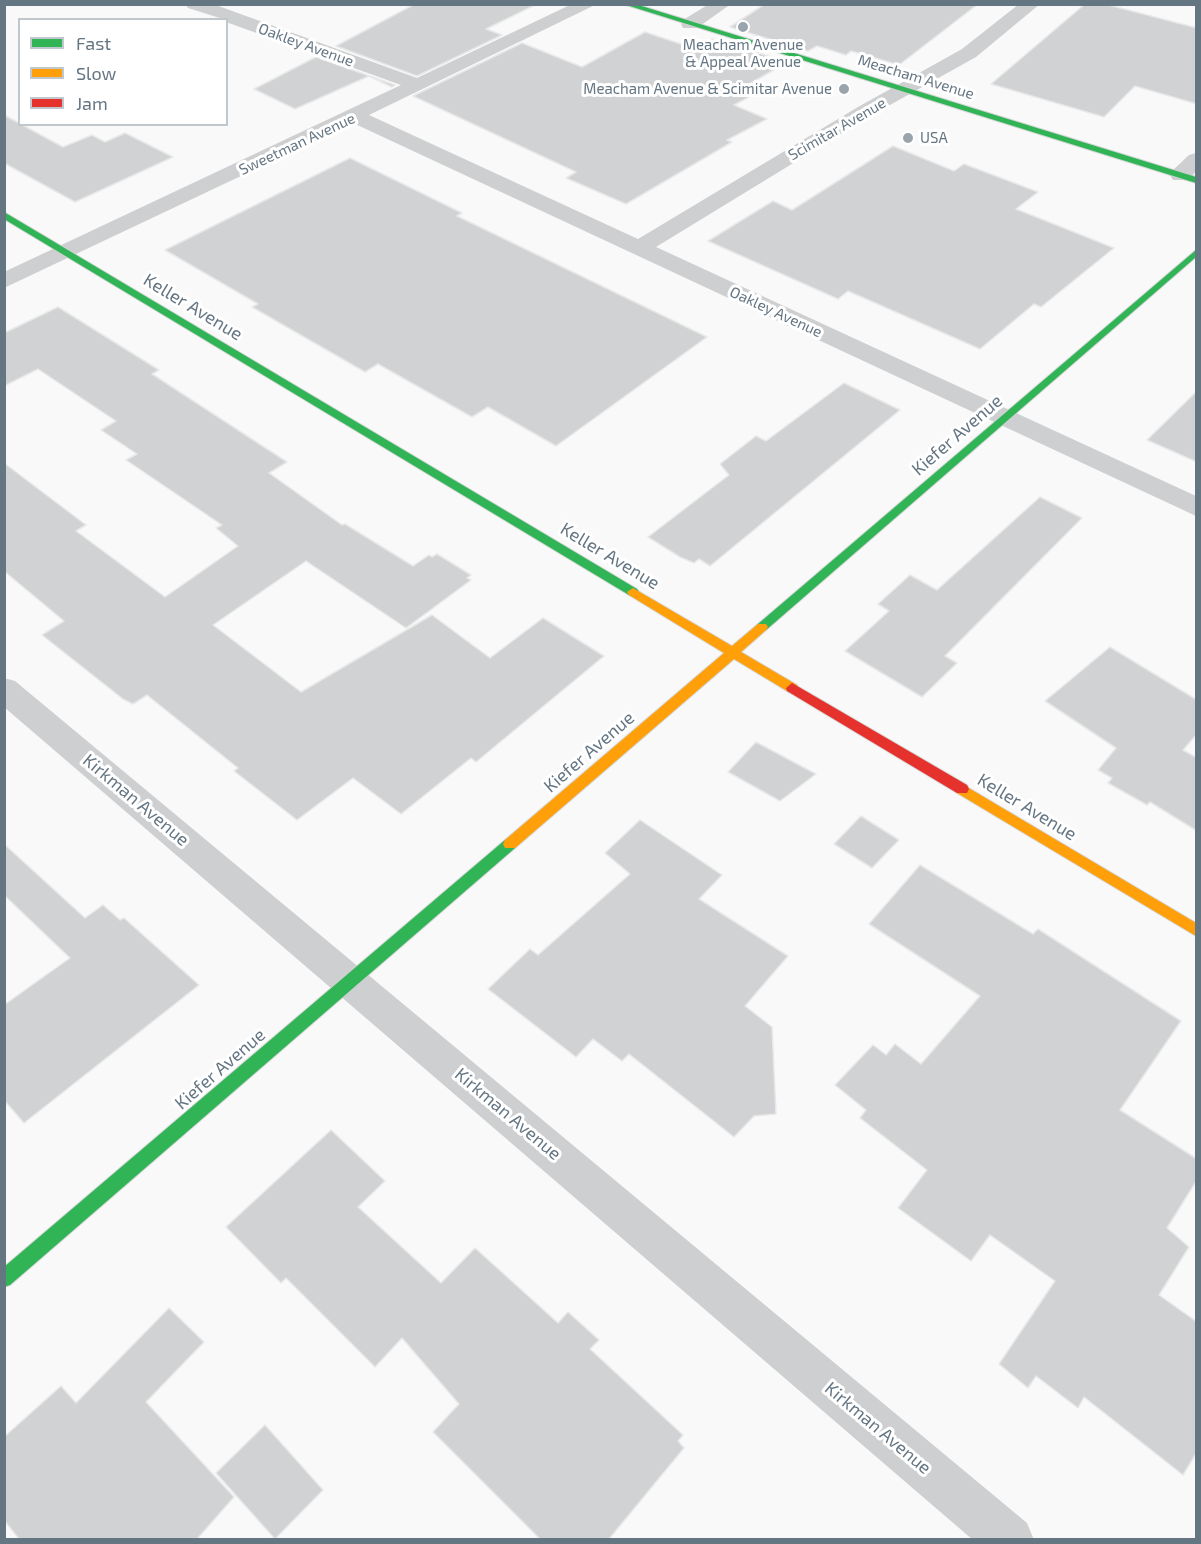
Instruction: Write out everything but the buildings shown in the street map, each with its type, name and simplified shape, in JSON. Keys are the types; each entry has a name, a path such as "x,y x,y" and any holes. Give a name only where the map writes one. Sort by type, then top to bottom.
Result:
{"street":[{"name":"Oakley Avenue","path":"194,4 418,85"},
{"name":"Sweetman Avenue","path":"4,281 356,117 588,4"},
{"name":"Meacham Avenue","path":"626,4 1189,177"},
{"path":"690,24 722,4"},
{"name":"Scimitar Avenue","path":"639,248 866,111 969,53 1031,4"},
{"name":"Oakley Avenue","path":"356,117 1197,507"},
{"path":"1189,177 1197,159"},
{"name":"Keller Avenue","path":"4,215 1197,930"},
{"name":"Kiefer Avenue","path":"4,1279 1197,253"},
{"name":"Kirkman Avenue","path":"4,689 1010,1539"}],"traffic: fast":[{"path":"626,4 1196,180"},
{"path":"4,215 633,592"},
{"path":"762,627 1196,253"},
{"path":"4,1279 510,844"}],"traffic: slow":[{"path":"633,592 792,688"},
{"path":"510,844 762,627"},
{"path":"962,789 1196,930"}],"traffic: jam":[{"path":"792,688 962,789"}],"place":[{"name":"Meacham Avenue & Appeal Avenue","path":"743,27"},
{"name":"Meacham Avenue & Scimitar Avenue","path":"844,89"},
{"name":"USA","path":"908,138"}]}
